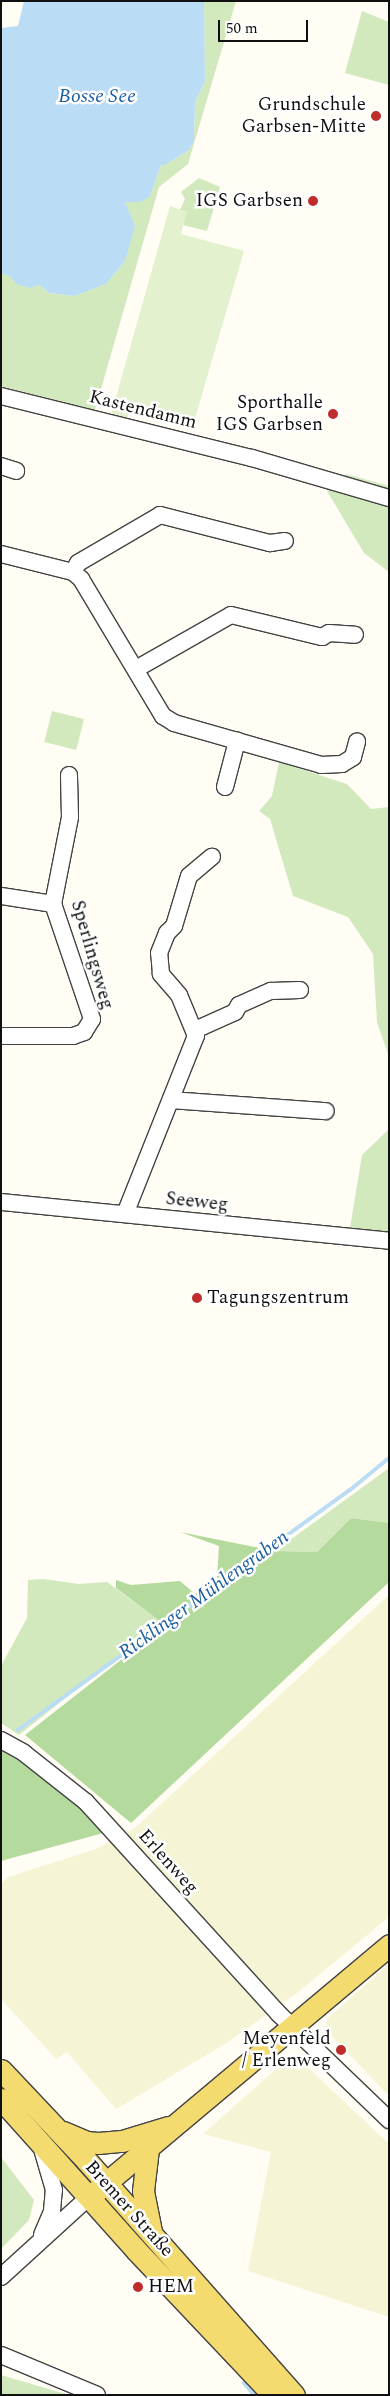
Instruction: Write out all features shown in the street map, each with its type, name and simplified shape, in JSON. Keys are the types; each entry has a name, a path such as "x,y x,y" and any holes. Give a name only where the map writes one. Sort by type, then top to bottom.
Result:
{"main road":[{"path":"89,2197 389,1945"},
{"name":"Bremer Straße","path":"1,2070 56,2127 294,2395"},
{"name":"Bremer Straße","path":"1,2099 41,2145 273,2395"},
{"path":"56,2127 71,2136 98,2143 122,2140 174,2126"},
{"path":"148,2149 143,2190 151,2234"}],"street":[{"name":"Kastendamm","path":"1,396 252,458 389,498"},
{"path":"73,572 78,563 160,515 270,543 285,540"},
{"path":"1,554 73,572 81,579 168,720 321,764 342,764 353,756 357,742"},
{"path":"136,669 231,615 322,637 329,633 355,635"},
{"path":"225,787 237,741"},
{"name":"Sperlingsweg","path":"1,1036 73,1036 90,1027 92,1019 53,904 70,817 69,776"},
{"path":"125,1214 195,1046 195,1030 179,995 161,974 159,953 167,933 174,926 189,876 212,857"},
{"path":"1,896 53,904"},
{"path":"195,1030 235,1012 239,1005 271,991 300,990"},
{"path":"171,1100 326,1111"},
{"name":"Seeweg","path":"1,1202 389,1241"},
{"name":"Erlenweg","path":"1,1740 24,1753 86,1802 293,2026 389,2120"},
{"path":"40,2240 52,2210 54,2190 41,2145"},
{"path":"1,2277 89,2197"},
{"path":"1,2355 97,2395"}],"green space":[{"path":"204,1 236,1 188,164 159,187 95,410 1,386 1,273 39,285 49,293 75,296 106,284 125,261 125,202 150,196 161,165 165,165 189,150 194,141 195,102 205,81"},
{"path":"362,11 389,22 389,85 345,73"},
{"path":"199,178 220,187 207,231 183,225 186,212 180,210 185,199 181,192"},
{"path":"170,206 187,212 181,234 244,251 193,425 130,408 127,420 111,415"},
{"path":"346,474 389,486 389,572 364,553 327,491"},
{"path":"52,711 84,719 76,750 44,742"},
{"path":"279,762 347,784 371,809 389,807 389,1057 377,1022 373,954 348,917 293,896 270,819 259,811 272,796"},
{"path":"389,1129 389,1234 350,1228 362,1155"},
{"path":"389,1468 389,1523 351,1518 317,1552 275,1551"},
{"path":"351,1518 389,1523 389,1582 131,1823 25,1735 163,1627 161,1622 116,1588 116,1580 131,1585 180,1581 195,1594 217,1579 219,1546 180,1532 275,1551 317,1552"},
{"path":"43,1579 79,1584 107,1582 161,1622 19,1735 1,1723 1,1666 27,1618 28,1580"},
{"path":"389,1595 389,1917 297,1993 228,2042 116,2109 67,2052 56,2059 1,1999 1,1884 8,1877 96,1849 135,1828"},
{"path":"1,1745 57,1785 107,1832 1,1861"},
{"path":"389,1964 389,2096 326,2030 327,2019"},
{"path":"283,2063 303,2063 389,2144 389,2317 248,2271 271,2152 203,2134"},
{"path":"1,2157 34,2200 29,2220 1,2249"},
{"path":"1,2375 69,2395 1,2395"}],"water":[{"name":"Bosse See","path":"24,1 204,1 205,81 195,102 194,141 189,150 165,165 161,165 150,196 141,202 125,202 135,226 125,261 106,284 75,296 49,293 39,285 30,288 16,284 11,277 1,273 1,28 18,26"}],"waterway":[{"name":"Ricklinger Mühlengraben","path":"18,1730 350,1490 389,1458"},
{"path":"244,2383 254,2395"}],"place":[{"name":"Grundschule Garbsen-Mitte","path":"376,116"},
{"name":"IGS Garbsen","path":"313,201"},
{"name":"Sporthalle IGS Garbsen","path":"333,414"},
{"name":"Tagungszentrum","path":"197,1298"},
{"name":"Meyenfeld / Erlenweg","path":"341,2050"},
{"name":"HEM","path":"138,2287"}]}
